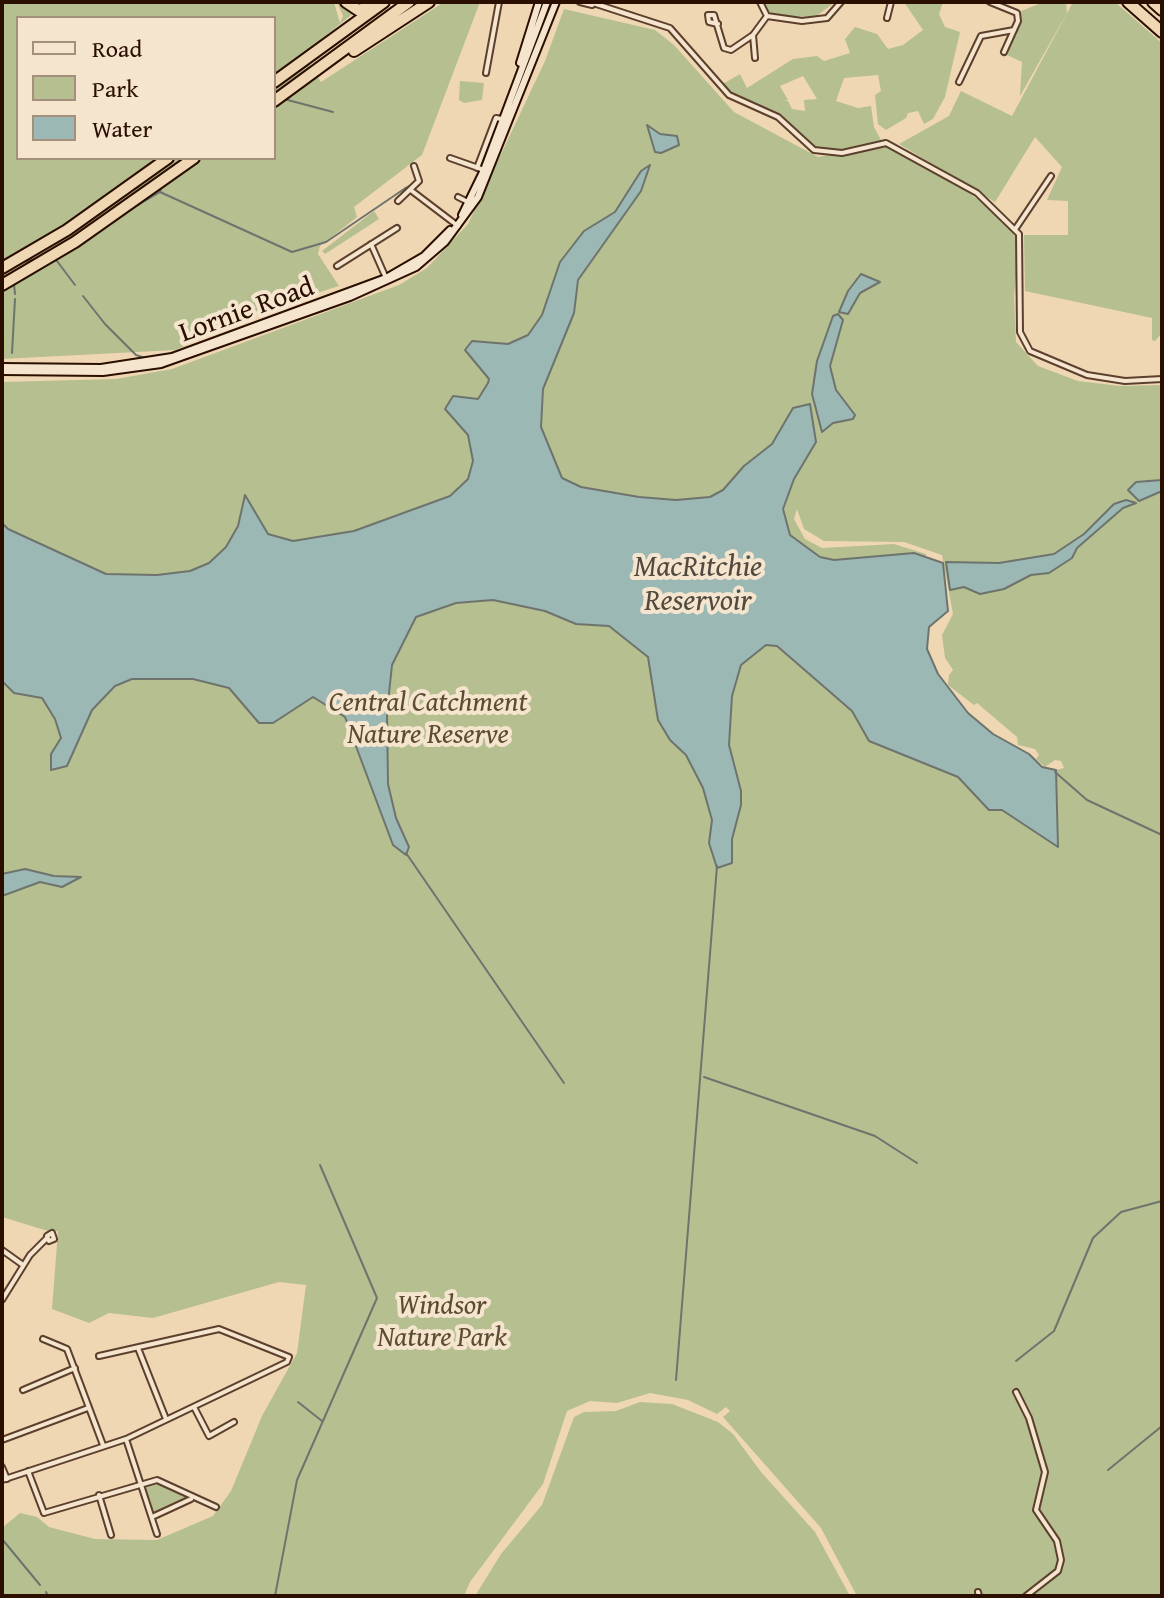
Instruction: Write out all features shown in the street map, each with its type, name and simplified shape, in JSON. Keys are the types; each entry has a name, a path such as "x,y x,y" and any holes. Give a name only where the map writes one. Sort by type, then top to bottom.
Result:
{"highway":[{"path":"346,2 359,10 382,2"},
{"path":"276,81 382,2"},
{"path":"276,100 409,2"},
{"path":"383,21 419,2"},
{"path":"313,74 333,66 429,2"},
{"path":"1128,2 1162,32"},
{"path":"1153,2 1162,10"},
{"path":"2,268 67,230 165,160"},
{"path":"2,285 75,242 191,160"}],"street":[{"path":"486,73 499,2"},
{"path":"514,85 539,2"},
{"path":"514,85 548,2"},
{"path":"526,77 548,2"},
{"name":"Lornie Road","path":"481,185 485,158 541,47 556,2"},
{"path":"580,2 614,8"},
{"path":"590,2 670,28 729,95 778,117 814,150 829,153 878,144 895,146 977,193 1016,228 1020,254 1020,332 1030,351 1082,374 1125,381 1162,379"},
{"path":"760,2 767,16"},
{"path":"767,16 816,21 827,18 841,2"},
{"path":"887,18 891,2"},
{"path":"990,2 1017,13 1018,21 1004,52"},
{"path":"718,24 722,44 727,50 734,49 753,35 767,16"},
{"path":"959,82 981,36 1014,30"},
{"path":"753,35 755,58"},
{"name":"Lornie Road","path":"2,369 120,366 172,357 387,280 436,252 471,204 505,121 514,85"},
{"path":"450,158 481,169"},
{"path":"398,201 412,191 420,178 414,166"},
{"path":"1016,228 1051,176"},
{"path":"412,191 457,225"},
{"path":"458,197 471,204"},
{"path":"337,266 397,228"},
{"path":"371,244 387,280"},
{"path":"3,1295 47,1238"},
{"path":"2,1250 24,1265"},
{"path":"2,1467 4,1479 126,1439 287,1362 289,1357 219,1329 99,1356"},
{"path":"43,1339 64,1346 104,1446"},
{"path":"138,1348 166,1419"},
{"path":"23,1390 75,1368"},
{"path":"1016,1392 1029,1418 1045,1472 1036,1510 1053,1533 1061,1560 1058,1571 1026,1596"},
{"path":"194,1407 209,1436 234,1422"},
{"path":"2,1440 88,1408"},
{"path":"126,1439 157,1534"},
{"path":"28,1471 44,1513 141,1483 163,1482 191,1499 216,1507"},
{"path":"99,1495 111,1535"},
{"path":"152,1517 191,1499"}],"green space":[{"path":"2,2 334,2 340,23 343,16 337,2 343,2 355,12 303,54 321,82 444,2 480,2 422,155 354,207 357,217 320,246 318,254 339,286 282,304 175,350 2,359"},
{"path":"835,2 815,17 781,16 767,12 763,3"},
{"path":"904,2 943,2 939,14 945,27 960,32 945,97 933,119 924,124 918,111 908,113 906,118 886,130 878,124 875,95 881,91 878,75 844,78 836,101 858,108 871,106 874,127 881,140 829,152 815,147 780,116 730,94 721,85 740,74 747,88 793,59 817,56 824,61 850,53 845,39 855,27 877,34 888,49 903,45 923,30","holes":["803,76 817,99 804,100 805,111 792,109 788,101 784,101 788,100 780,86"]},
{"path":"1044,2 1066,2 1067,13 1020,96 1022,62 1007,55 1021,21 1021,11"},
{"path":"1073,2 1115,2 1162,43 1162,333 1155,341 1152,340 1152,318 1025,291 1024,235 1068,235 1068,201 1047,200 1062,167 1035,137 995,202 899,144 949,116 961,91 1012,116"},
{"name":"Central Catchment Nature Reserve","path":"564,9 655,30 674,45 734,112 818,157 888,144 945,176 1011,223 1019,251 1014,296 1016,342 1038,366 1078,381 1120,386 1162,385 1162,1596 857,1596 821,1528 723,1417 730,1411 726,1407 717,1414 688,1400 650,1393 617,1403 590,1401 567,1411 543,1484 470,1582 464,1596 2,1596 2,1528 20,1513 37,1517 49,1527 95,1539 157,1540 213,1516 231,1491 262,1416 297,1353 306,1285 279,1282 153,1318 109,1313 89,1323 52,1309 58,1231 51,1232 2,1217 2,382 116,379 172,369 399,285 427,268 468,224 545,61","holes":["797,509 804,529 824,541 904,542 942,555 953,614 942,635 945,658 953,670 948,685 974,705 977,703 1017,737 1018,745 1035,749 1039,755 1036,759 1045,767 1055,760 1061,761 1064,768 1056,770 1056,776 968,721 925,658 922,625 926,554 894,544 822,548 805,539 794,519"]},
{"path":"460,81 484,83 482,100 464,103 459,100"},
{"path":"374,211 379,219 325,254 322,251"},
{"path":"640,1402 672,1404 718,1422 733,1434 761,1472 815,1532 850,1596 475,1596 501,1554 542,1505 574,1417 584,1412 616,1411"},
{"path":"157,1480 191,1499 152,1517 141,1483"}],"water":[{"path":"647,125 660,134 677,136 679,145 661,153 655,152"},
{"name":"MacRitchie Reservoir","path":"650,165 641,191 578,280 574,313 543,389 541,427 562,478 581,487 639,497 676,500 710,497 723,490 744,466 772,444 793,408 810,404 816,442 794,479 783,509 790,535 820,557 834,560 914,553 943,563 948,611 929,627 927,649 938,674 968,713 993,734 1029,754 1042,767 1056,770 1058,847 1002,810 989,810 958,777 869,741 852,711 777,646 766,645 741,665 732,696 729,745 741,791 741,805 732,839 732,863 717,868 709,843 712,820 703,788 686,755 670,740 658,720 648,657 609,626 576,624 545,611 493,600 456,603 416,617 392,665 387,712 388,784 396,818 409,847 406,855 393,845 345,717 313,697 273,723 259,723 229,688 193,679 132,679 115,686 92,710 67,766 51,770 51,754 61,738 55,719 42,698 14,693 2,681 2,523 8,529 106,574 157,575 190,571 209,563 226,547 238,526 245,495 268,534 293,541 354,531 450,496 468,479 473,461 468,435 445,409 453,396 478,399 489,379 465,350 472,341 508,344 528,335 542,315 560,262 584,231 615,212 641,171"},
{"path":"861,274 880,282 860,293 848,314 839,312 848,291"},
{"path":"838,314 843,320 830,366 836,390 855,415 853,419 833,423 822,432 812,394 817,361 833,316"},
{"path":"1162,480 1162,491 1139,501 1128,490 1136,482"},
{"path":"1126,500 1136,503 1123,508 1077,548 1072,558 1049,573 1031,575 1004,589 980,594 964,587 950,590 946,562 999,563 1054,554 1084,534 1114,504"},
{"path":"25,869 54,876 81,877 62,887 40,882 2,896 2,874"}],"waterway":[{"path":"284,99 333,112"},
{"path":"126,212 160,192 162,186"},
{"path":"160,192 292,252 326,242 407,187"},
{"path":"54,257 75,285"},
{"path":"23,262 36,259"},
{"path":"14,284 15,294"},
{"path":"83,296 105,324 136,355 145,358"},
{"path":"12,353 15,299"},
{"path":"1055,772 1087,800 1162,835"},
{"path":"406,853 564,1083"},
{"path":"676,1380 717,866"},
{"path":"704,1077 875,1136 917,1163"},
{"path":"275,1596 297,1480 377,1298 320,1165"},
{"path":"1016,1361 1054,1331 1093,1238 1121,1212 1162,1201"},
{"path":"298,1402 322,1421"},
{"path":"1108,1470 1162,1426"},
{"path":"2,1539 40,1585"},
{"path":"46,1592 48,1596"}],"park label":[{"name":"Windsor Nature Park","path":"442,1323"}]}
